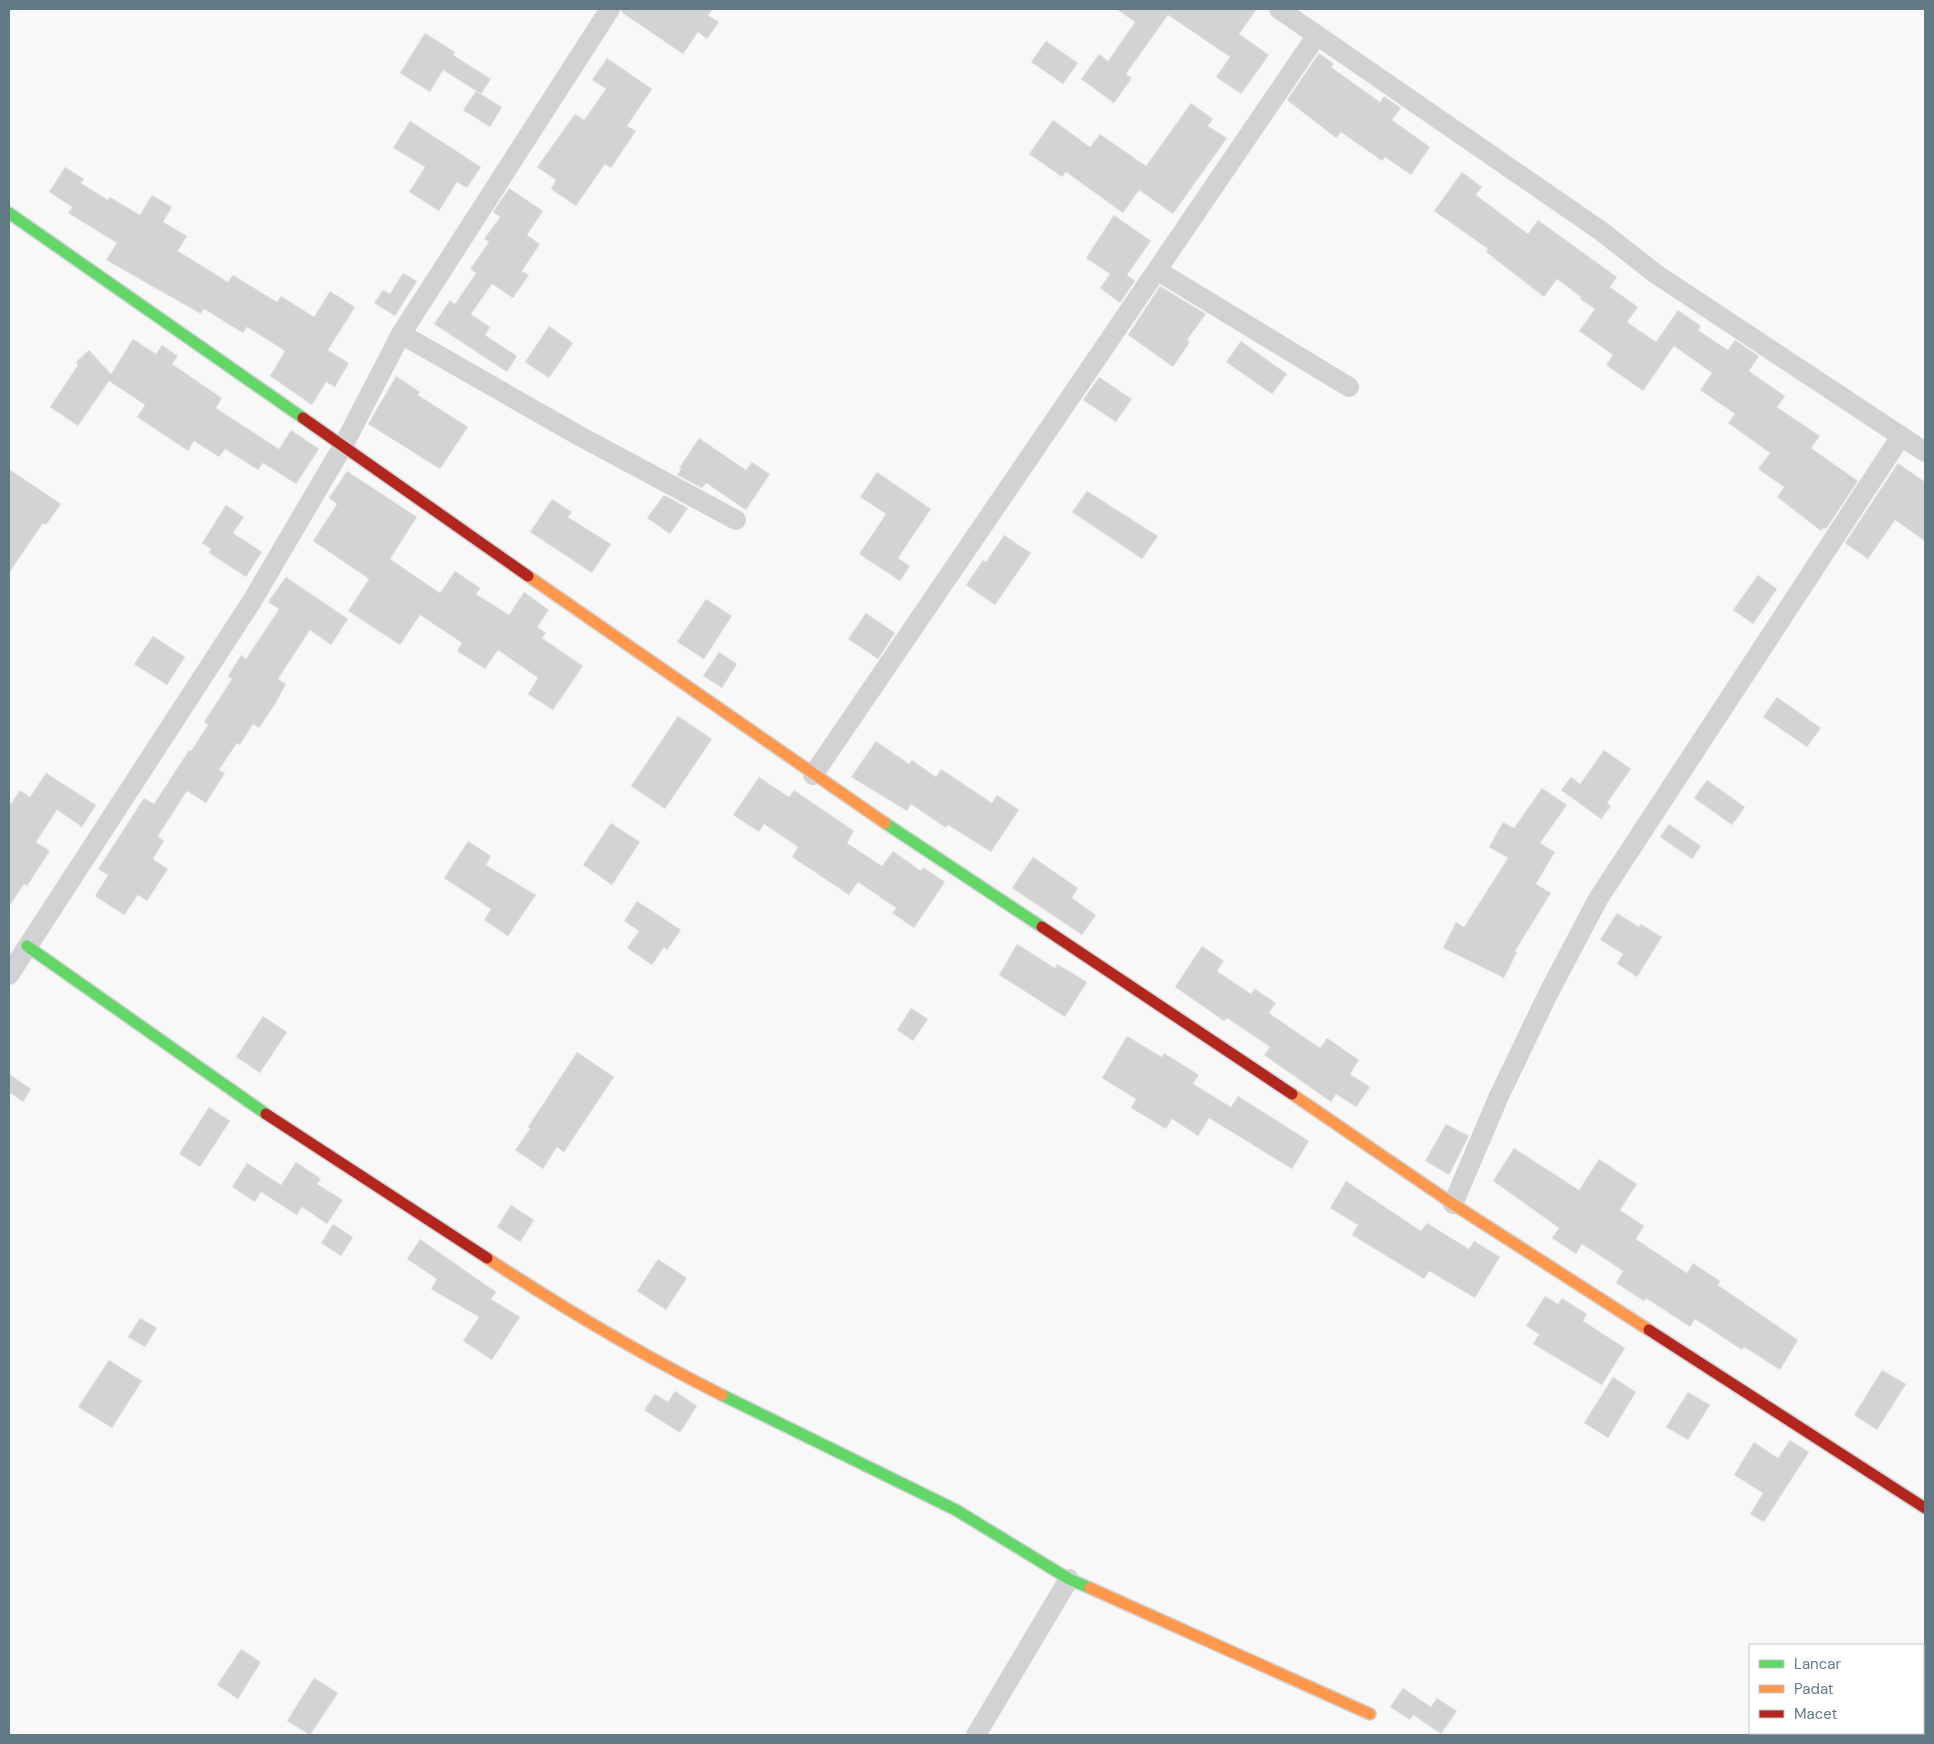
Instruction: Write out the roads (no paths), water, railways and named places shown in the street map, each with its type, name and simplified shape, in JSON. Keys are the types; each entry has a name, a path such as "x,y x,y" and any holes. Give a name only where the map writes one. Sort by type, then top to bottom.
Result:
{"street":[{"path":"9,974 252,601 342,446 401,334 610,9"},
{"path":"1280,9 1601,231 1656,274 1925,452"},
{"path":"813,775 1317,35"},
{"path":"9,213 813,775 1219,1045 1453,1204 1925,1508"},
{"path":"1158,270 1349,387"},
{"path":"401,334 576,434 736,520"},
{"path":"1453,1204 1499,1096 1536,1019 1598,899 1901,436"},
{"path":"27,946 257,1108 551,1300 660,1364 956,1510 1069,1579 1370,1714"},
{"path":"976,1735 1069,1579"}]}
